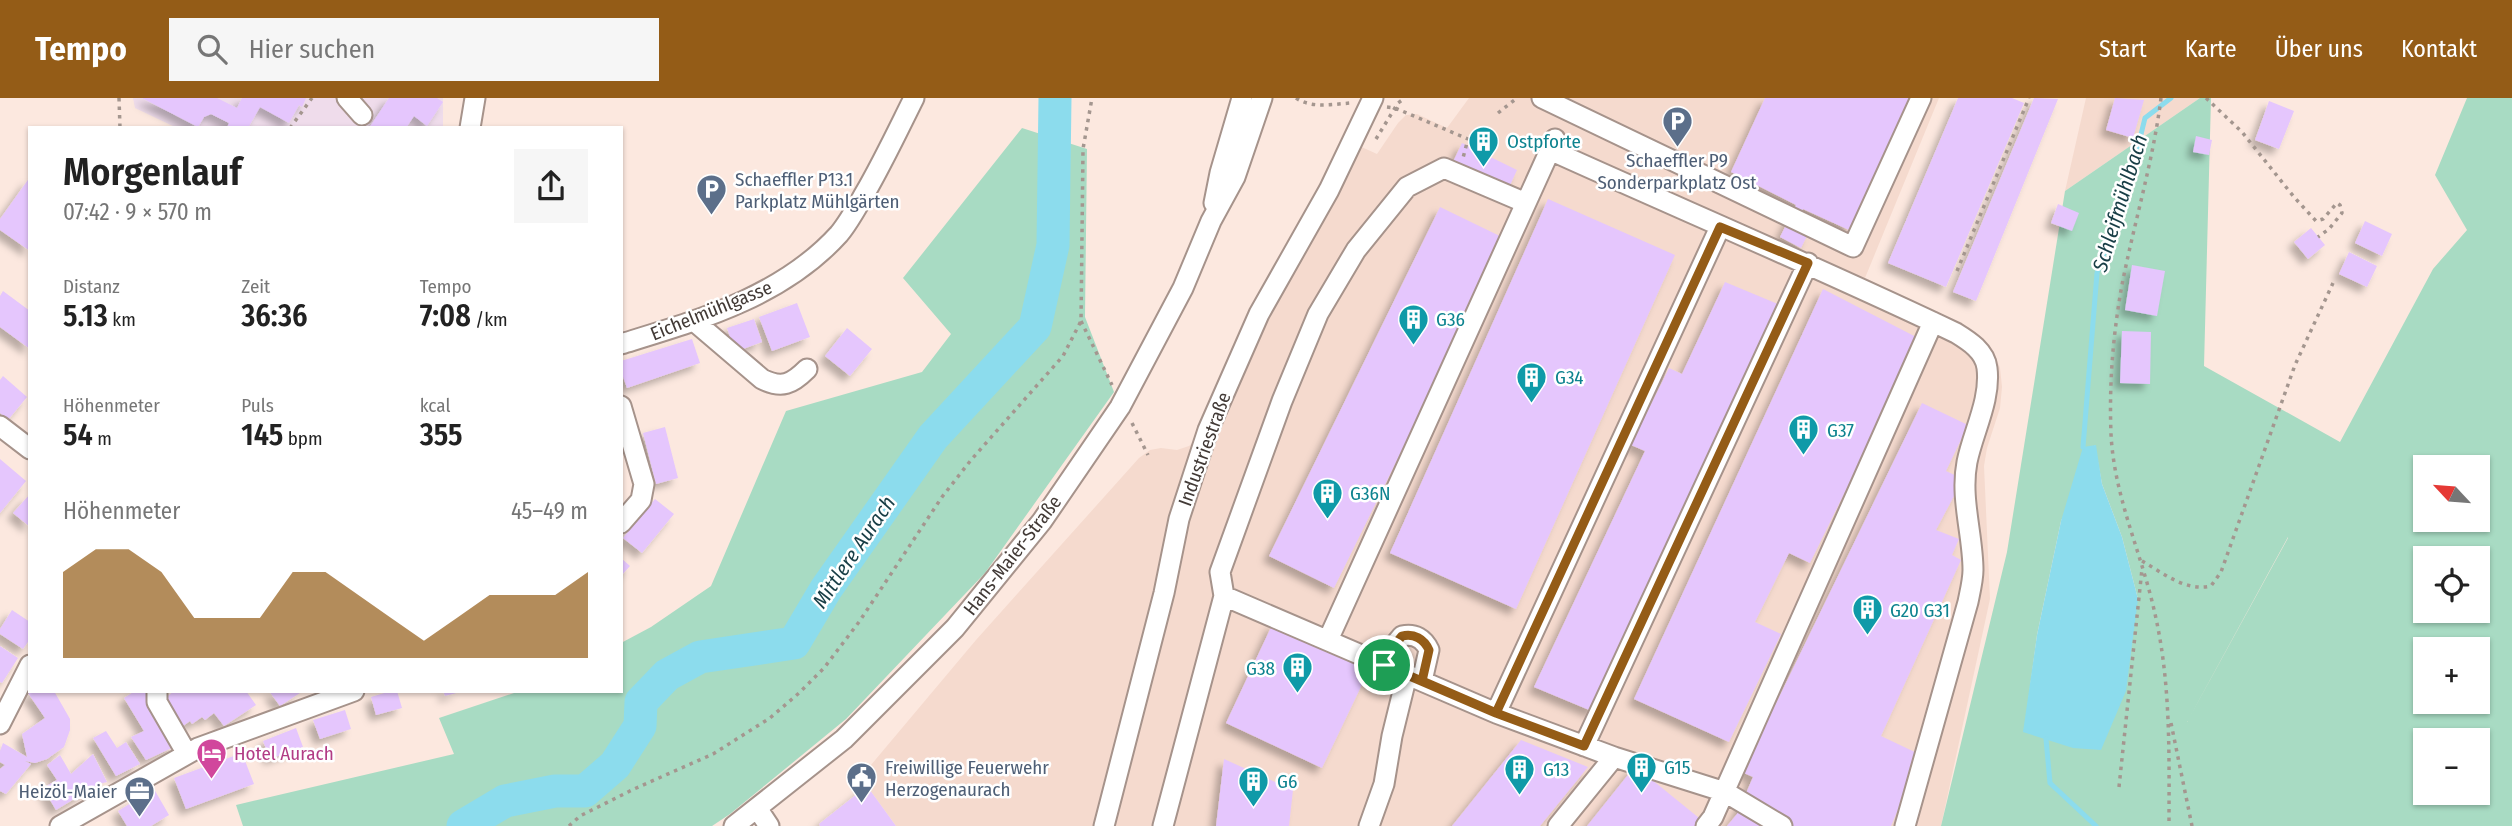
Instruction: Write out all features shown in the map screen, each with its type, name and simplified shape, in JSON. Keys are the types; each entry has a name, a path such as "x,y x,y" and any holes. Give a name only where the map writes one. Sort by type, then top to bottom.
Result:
{"street":[{"path":"346,98 362,115"},
{"path":"470,126 475,98"},
{"name":"Eichelmühlgasse","path":"623,344 694,321 773,288 797,272 840,233 884,160 914,98"},
{"name":"Hans-Maier-Straße","path":"1211,221 1220,173 1242,98"},
{"path":"1259,107 1272,98"},
{"path":"1547,101 1853,247 1922,98"},
{"name":"Industriestraße","path":"1104,826 1164,593 1179,519 1208,430 1259,314 1329,190 1371,101"},
{"name":"Hans-Maier-Straße","path":"734,826 844,739 955,628 1042,521 1120,407 1182,288 1211,221 1235,177 1259,107"},
{"path":"1328,640 1553,144 1720,227 1808,263 1956,332 1977,349 1987,367 1984,406 1966,465 1967,516 1973,572 1968,602 1905,826"},
{"path":"1163,826 1224,596 1220,572 1282,401 1318,314 1356,250 1407,187 1444,167 1526,203"},
{"path":"1496,713 1720,227"},
{"path":"1584,746 1808,263"},
{"path":"694,321 762,379 772,384 785,385 794,382 807,369"},
{"path":"1706,826 1713,817 1933,322"},
{"path":"623,413 644,484 641,500 623,521"},
{"path":"0,426 28,447"},
{"path":"1224,596 1496,713 1615,757 1724,792 1783,826"},
{"path":"1369,826 1384,785 1392,736 1429,650 1419,638 1409,634 1402,636 1392,648 1384,665"},
{"path":"0,724 28,669"},
{"path":"157,693 157,702 187,754"},
{"path":"60,826 198,748 343,693"},
{"path":"1558,826 1615,757"},
{"path":"757,808 769,826"}],"path":[{"path":"119,98 120,126"},
{"path":"291,126 312,98"},
{"path":"569,826 590,811 713,754 770,718 799,693 824,668 859,622 942,497 1063,356 1081,321 1083,149 1092,98"},
{"path":"1296,98 1320,106 1371,101 1395,108 1468,139 1467,146"},
{"path":"1374,142 1398,103 1405,98"},
{"path":"1498,113 1517,98"},
{"path":"1957,271 2029,98"},
{"path":"2161,98 2122,284 2114,336 2110,384 2111,436 2119,490 2157,625 2169,714 2192,826"},
{"path":"2206,98 2242,132 2316,221 2323,219 2334,205 2340,205 2342,212 2338,219 2318,237"},
{"path":"2140,559 2178,582 2199,589 2211,586 2221,572 2295,365 2333,283"},
{"path":"2119,787 2142,566"},
{"path":"2169,714 2169,826"}],"shaded area":[{"path":"133,98 443,98 443,126 173,126 135,108"},
{"path":"1469,98 1939,98 1865,278 1969,328 1994,352 2000,368 2000,408 1984,466 1990,599 1941,826 896,826 867,786 855,784 976,640 1139,458 1150,450 1177,450 1189,446 1197,439 1346,140 1377,154 1406,115 1417,114 1447,128"},
{"path":"2086,98 2200,98 2065,191"}],"green space":[{"path":"2200,98 2211,98 2204,366 2340,442 2433,269 2467,230 2435,175 2467,98 2512,98 2512,826 1941,826 2007,552 2065,191","holes":["2095,445 2102,484 2122,537 2138,599 2024,732 2037,635 2061,521","2288,537 2288,538 2187,722"]},
{"path":"1022,128 1087,149 1085,317 1114,392 985,573 846,719 712,826 243,826 236,805 454,754 439,718 514,693 623,693 623,642 651,627 711,586 786,411 922,372 951,334 903,278"}],"water":[{"path":"2096,445 2102,484 2122,537 2138,599 2126,691 2101,750 2073,748 2023,732 2037,635 2061,521 2083,447"}],"building":[{"path":"142,98 217,98 237,108 242,98 306,98 289,123 260,107 249,126 228,126 229,123 211,114 196,126"},
{"path":"389,98 437,98 443,102 427,126 414,116 407,126 370,126"},
{"path":"1765,98 1911,98 1849,230 1803,209 1794,227 1808,234 1801,248 1780,237 1796,205 1731,172"},
{"path":"1958,98 2012,98 2024,103 1946,287 1888,263"},
{"path":"2034,98 2058,99 1976,301 1953,292"},
{"path":"2115,98 2144,100 2133,138 2106,130"},
{"path":"2269,101 2294,111 2279,149 2255,140"},
{"path":"2196,136 2212,140 2209,155 2193,152"},
{"name":"Ostpforte","path":"1462,143 1517,170 1507,192 1451,166"},
{"path":"28,180 28,250 0,230 0,219"},
{"name":"G34","path":"1548,199 1675,255 1516,609 1390,553"},
{"path":"2058,204 2079,213 2072,231 2051,223"},
{"name":"G36","path":"1440,207 1506,239 1334,588 1269,556"},
{"path":"2365,221 2392,234 2382,256 2355,243"},
{"path":"2311,228 2325,245 2308,259 2294,242"},
{"path":"2349,252 2377,266 2367,287 2339,274"},
{"path":"2132,265 2165,271 2157,316 2125,310"},
{"path":"1725,282 1785,307 1594,712 1534,687 1645,451 1631,445 1669,368 1682,374"},
{"name":"G37","path":"1823,289 1920,339 1810,563 1789,553 1755,622 1781,634 1729,742 1634,699"},
{"path":"3,291 28,310 28,348 0,327 0,296"},
{"path":"797,303 810,337 772,351 759,317"},
{"path":"754,319 762,342 735,352 727,328"},
{"path":"847,328 872,349 850,376 825,356"},
{"path":"2122,331 2151,332 2150,384 2120,383"},
{"path":"692,339 700,363 627,388 623,377 623,360"},
{"path":"3,376 27,397 8,420 0,413 0,380"},
{"name":"G20 G31","path":"1922,403 1968,425 1946,471 1963,479 1936,530 1959,539 1952,555 1961,560 1881,736 1921,755 1891,826 1727,826 1737,814 1753,777 1744,773 1759,715 1768,720"},
{"path":"665,427 678,478 656,484 643,433"},
{"path":"0,459 26,481 0,513"},
{"path":"28,496 28,525 13,513"},
{"path":"655,499 674,514 642,553 623,538"},
{"path":"623,560 630,566 623,574"},
{"path":"12,610 28,621 28,642 23,649 0,634 0,629"},
{"name":"G38","path":"1273,623 1370,668 1322,768 1226,723"},
{"path":"0,646 18,658 2,683 0,682"},
{"path":"28,693 55,693 70,719 70,730 64,747 47,759 35,763 25,761 31,764 6,794 0,791 0,769 5,765 0,762 3,743 27,757 22,734 45,718"},
{"path":"132,693 147,693 176,746 146,760 131,737 144,731 124,698"},
{"path":"172,693 247,693 256,705 224,726 214,713 205,720 202,717 183,726 163,700"},
{"path":"270,693 300,693 280,706"},
{"path":"398,693 402,708 376,715 371,697"},
{"path":"345,710 351,729 320,739 313,720"},
{"path":"296,728 303,747 270,759 263,741"},
{"path":"106,731 117,748 126,742 140,764 116,776 93,738"},
{"name":"G13","path":"1521,740 1588,767 1540,826 1452,826"},
{"path":"242,753 254,784 186,809 174,778"},
{"path":"93,754 107,782 56,810 43,788 57,780 47,765 60,755 71,774"},
{"name":"G6","path":"1224,759 1293,790 1289,826 1216,826"},
{"name":"G15","path":"1635,766 1704,822 1701,826 1587,826"},
{"name":"Freiwillige Feuerwehr Herzogenaurach","path":"867,786 896,826 820,826 819,824"},
{"path":"154,789 169,815 151,826 127,826 118,811"}],"waterway":[{"name":"Mittlere Aurach","path":"463,826 505,801 555,791 585,791 615,765 640,726 641,702 667,675 700,657 794,643 826,589 933,437 1035,327 1053,245 1055,98"},
{"name":"Schleifmühlbach","path":"2083,447 2097,273 2130,179 2145,118 2171,98"},
{"name":"Schleifmühlbach","path":"2046,739 2050,783 2096,826"}],"place":[{"name":"Schaeffler P9 Sonderparkplatz Ost","path":"1677,148"},
{"name":"Ostpforte","path":"1484,168"},
{"name":"Schaeffler P13.1 Parkplatz Mühlgärten","path":"712,217"},
{"name":"G36","path":"1413,346"},
{"name":"G34","path":"1532,404"},
{"name":"G37","path":"1804,457"},
{"name":"G36N","path":"1327,520"},
{"name":"G20 G31","path":"1867,637"},
{"name":"G38","path":"1298,695"},
{"name":"Hotel Aurach","path":"211,780"},
{"name":"G15","path":"1641,794"},
{"name":"G13","path":"1520,796"},
{"name":"Freiwillige Feuerwehr Herzogenaurach","path":"862,805"},
{"name":"G6","path":"1254,808"},
{"name":"Heizöl-Maier","path":"140,818"}],"route":[{"path":"1384,665 1396,641 1402,636 1409,634 1419,638 1429,650 1422,681 1496,713 1584,746 1808,263 1720,227 1496,713 1384,665"}]}
